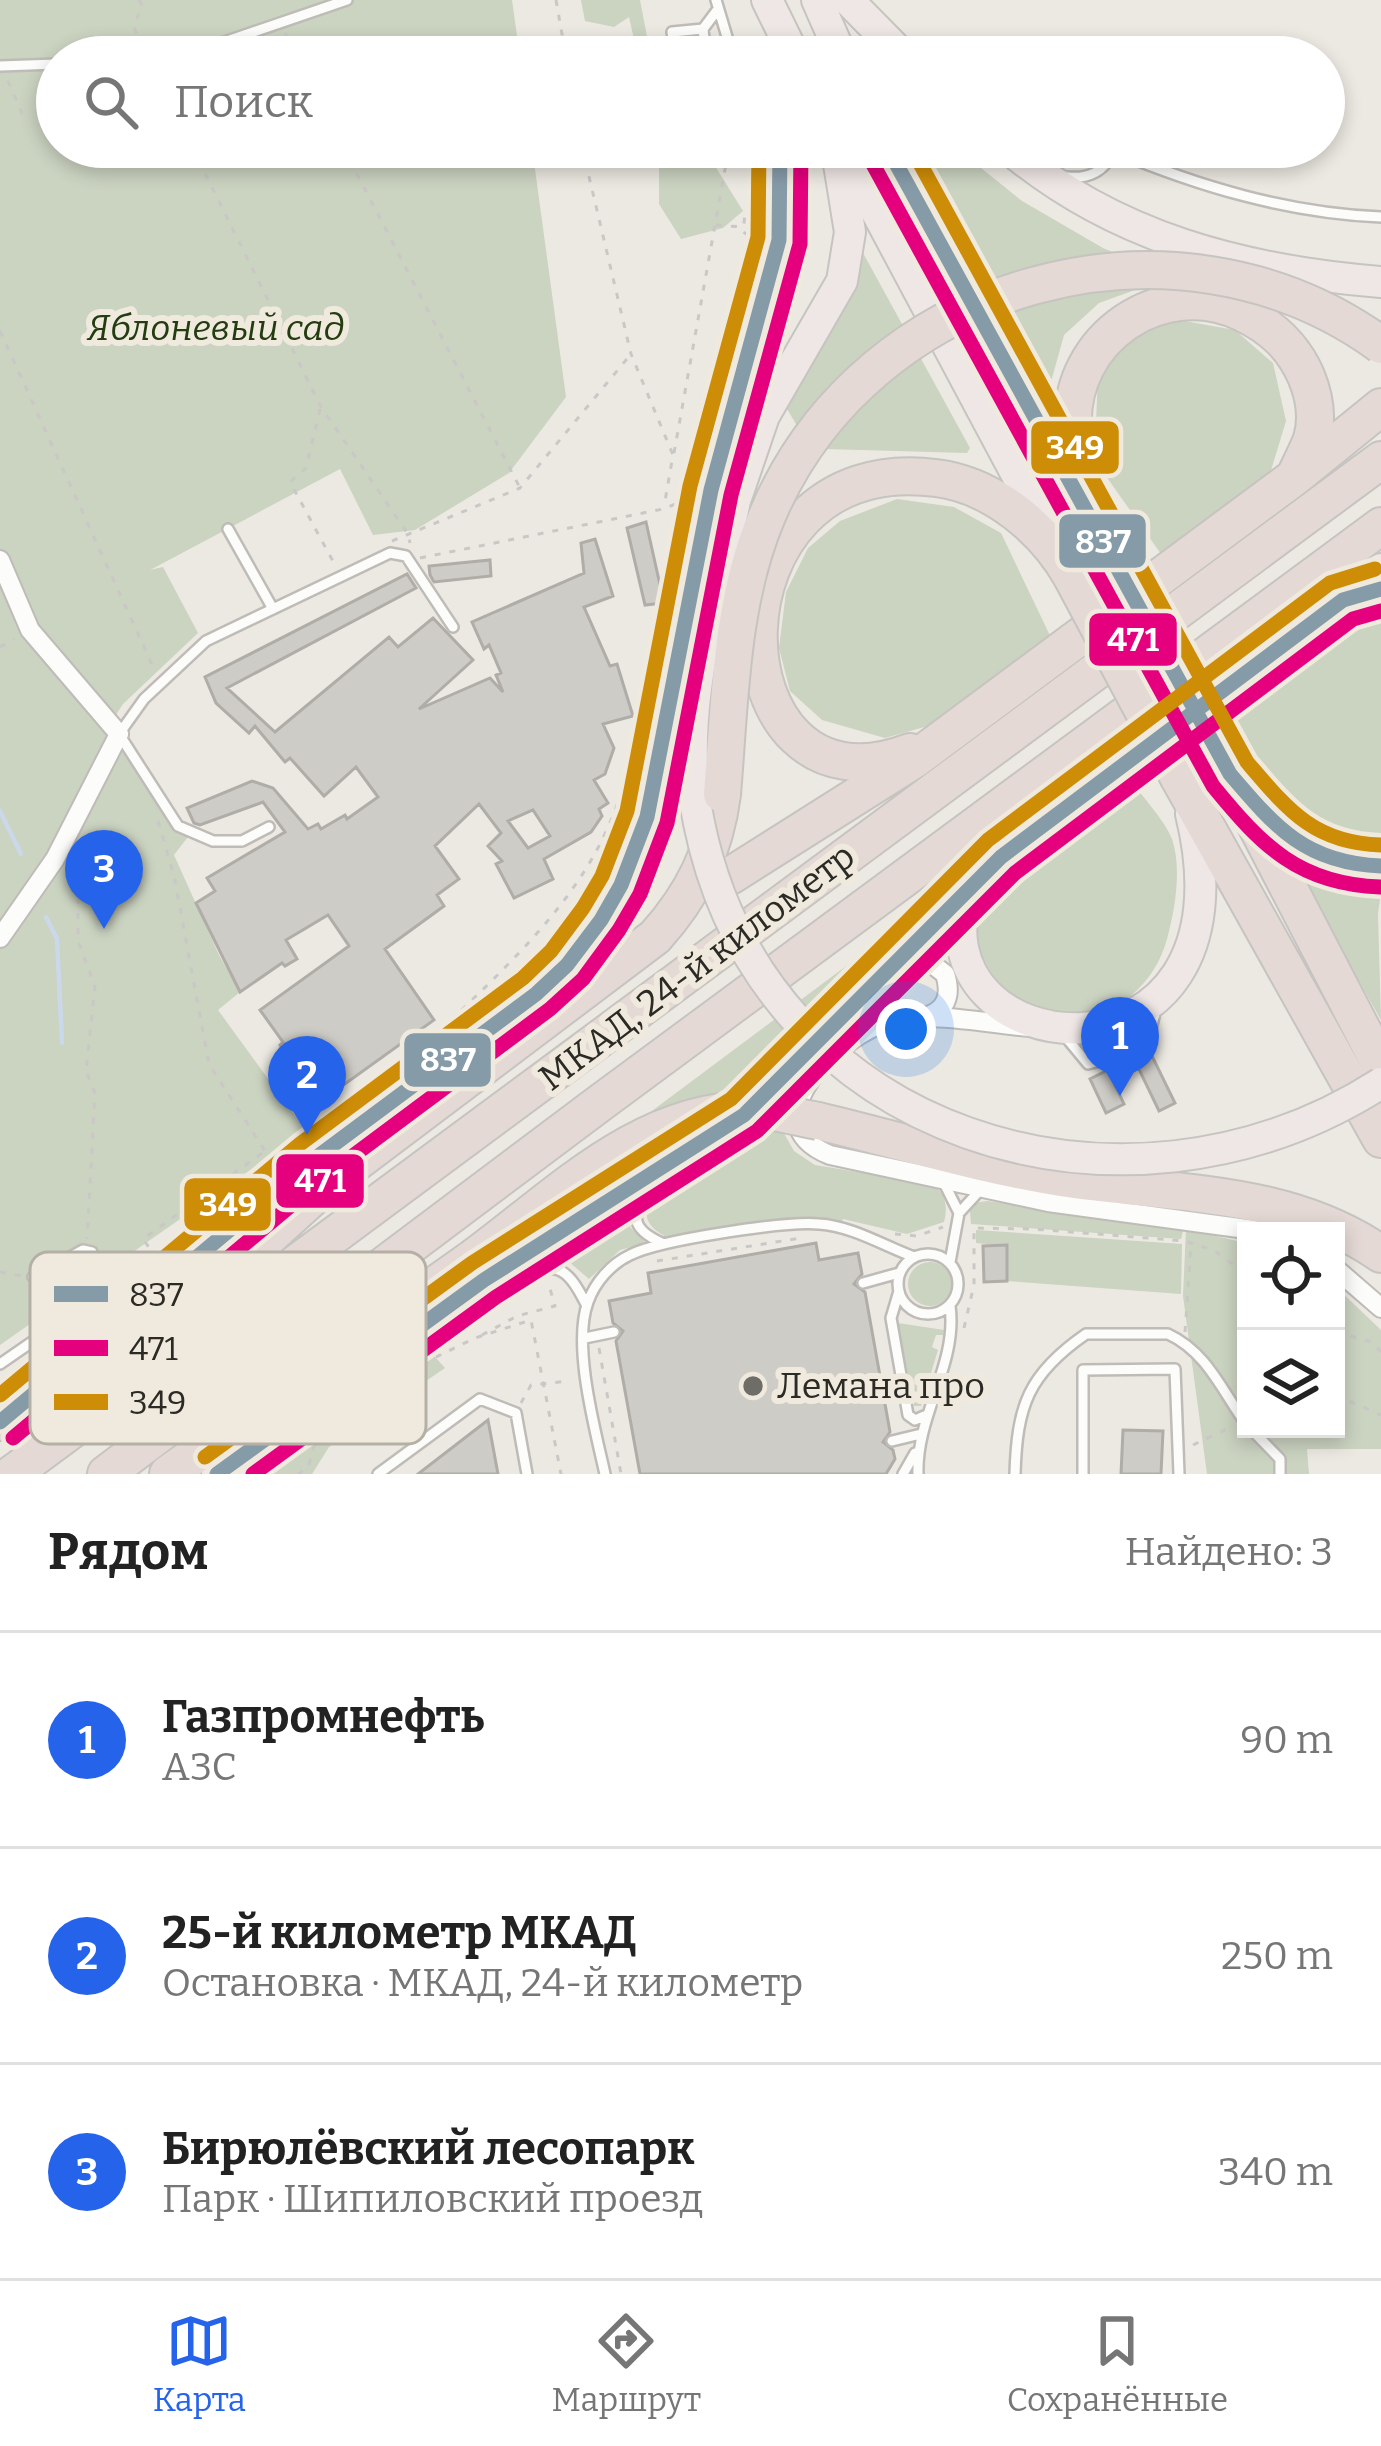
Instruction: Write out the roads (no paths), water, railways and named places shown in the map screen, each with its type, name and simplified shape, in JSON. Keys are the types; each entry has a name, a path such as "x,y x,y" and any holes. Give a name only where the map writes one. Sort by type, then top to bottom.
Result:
{"highway":[{"path":"252,1252 325,1186 655,937 696,884 712,847 722,794 740,607 767,514 794,463 868,373 915,337 959,312 1031,285 1117,269 1223,276 1270,288 1317,307 1381,346"},
{"path":"1308,466 1315,412 1300,362 1283,339 1230,307 1175,301 1147,309 1123,322 1098,345 1085,368 1073,427 1081,472 1106,544 1381,1066"},
{"path":"730,876 915,759 1381,407"},
{"path":"1308,466 1381,421"},
{"name":"МКАД, 24-й километр","path":"312,1252 1381,460"},
{"path":"940,737 905,754 847,761 816,749 790,730 769,701 757,649 765,580 781,547 800,523 855,487 917,476 979,490 1010,508 1066,566 1381,1138"},
{"name":"МКАД, 24-й километр","path":"402,1252 1381,526"},
{"path":"188,1252 536,994 661,916"},
{"path":"426,1291 608,1158 657,1130 688,1119 754,1110 1047,1175 1269,1218 1331,1224 1381,1254"},
{"path":"0,1422 30,1390"},
{"path":"2,1474 32,1444"},
{"name":"МКАД, 24-й километр","path":"12,1474 53,1444"},
{"name":"МКАД, 24-й километр","path":"106,1474 146,1444"},
{"path":"167,1474 210,1444"}],"main road":[{"path":"753,0 762,36"},
{"path":"767,0 785,36"},
{"path":"817,0 833,36"},
{"path":"848,0 883,36"},
{"path":"536,994 567,965 601,920 638,848 711,490 779,240 781,168"},
{"path":"842,168 850,209 845,268 830,305 764,416 735,501 695,698 692,737 697,818 722,905 740,942 796,1022 844,1066 925,1116 975,1135 1068,1156 1160,1160 1247,1145 1341,1108 1381,1083"},
{"path":"849,168 1066,566"},
{"path":"899,168 1106,544"},
{"path":"1036,168 1082,202 1162,239 1250,264 1377,281"},
{"path":"426,1322 745,1115 970,885 1063,807 1381,569"},
{"path":"1343,600 1381,589"},
{"path":"1224,762 1279,832 1303,848 1334,862 1381,866"},
{"path":"970,885 961,928 971,968 996,1001 1014,1015 1059,1029 1082,1031 1130,1018 1158,998 1190,952 1199,922 1202,872 1182,784"},
{"path":"217,1474 258,1444"}],"street":[{"path":"0,560 30,630 119,734 55,859 0,938"},
{"path":"895,964 923,957 938,965 947,980 948,997 940,1012 878,1024 851,1039 804,1088 796,1115 803,1136 820,1151 1065,1204 1269,1218"},
{"path":"916,1018 1059,1029"},
{"path":"1345,1275 1381,1308"}],"lane":[{"path":"242,36 347,0"},
{"path":"704,36 717,4"},
{"path":"717,4 727,36"},
{"path":"673,36 673,32 703,29"},
{"path":"1,66 36,65"},
{"path":"1046,168 1063,176 1082,177 1103,168"},
{"path":"1157,168 1268,202 1381,217"},
{"path":"228,529 272,609"},
{"path":"268,827 242,842 213,842 178,826 119,734 144,699 206,641 390,553 406,556 453,627"},
{"path":"664,1244 643,1234 638,1212 651,1192 693,1151"},
{"path":"938,1175 948,1186 958,1213"},
{"path":"903,1474 917,1449 953,1329 950,1306 959,1284 950,1262 958,1213 982,1188"},
{"path":"586,1304 609,1269 632,1254 664,1244 818,1223 844,1228 914,1257 933,1254 950,1262"},
{"path":"863,1282 899,1274 914,1257"},
{"path":"462,1296 544,1269 555,1267 569,1274 586,1304 585,1379 605,1474"},
{"path":"899,1274 891,1318 908,1415 915,1420 926,1415"},
{"path":"898,1292 908,1307 924,1314 950,1306"},
{"path":"585,1338 614,1332"},
{"path":"1015,1474 1020,1408 1040,1374 1086,1334 1168,1334 1212,1369 1237,1409"},
{"path":"0,1364 30,1350"},
{"path":"1083,1474 1083,1370 1175,1369 1179,1474"},
{"path":"426,1439 481,1399 516,1413 527,1474"},
{"path":"892,1441 921,1434"},
{"path":"1260,1438 1280,1459 1280,1474"},
{"path":"377,1474 419,1444"},
{"path":"917,1449 918,1474"}],"waterway":[{"path":"0,811 21,854"},
{"path":"46,917 57,939 62,1043"}],"place":[{"name":"Бирюлёвский лесопарк","path":"104,929"},
{"name":"Газпромнефть","path":"1120,1096"},
{"name":"25-й километр МКАД","path":"307,1135"},
{"name":"Лемана про","path":"753,1386"}],"park label":[{"name":"Яблоневый сад","path":"216,328"}]}
